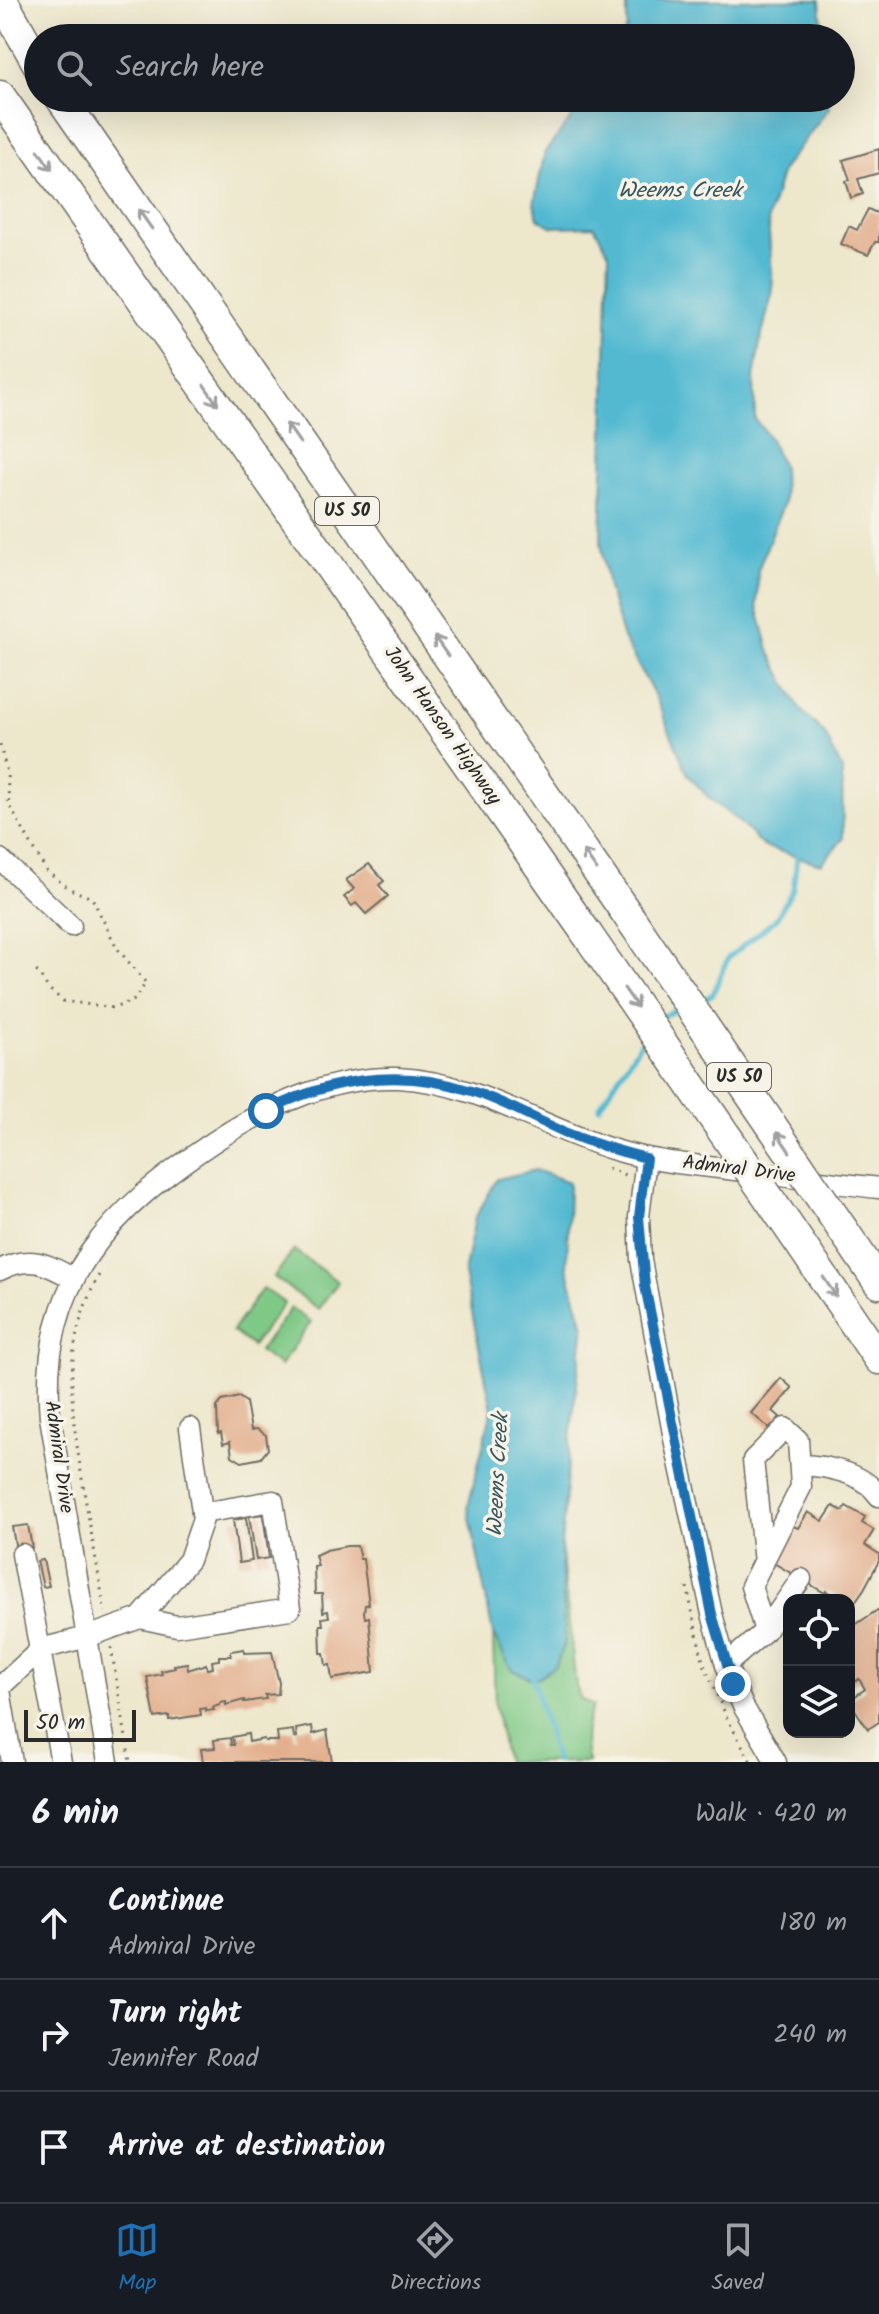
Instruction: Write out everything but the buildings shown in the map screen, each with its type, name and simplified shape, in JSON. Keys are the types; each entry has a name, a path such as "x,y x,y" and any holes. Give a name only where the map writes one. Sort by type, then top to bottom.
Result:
{"highway":[{"path":"2,0 24,39"},
{"path":"0,6 24,43"},
{"name":"John Hanson Highway","path":"0,96 587,934 879,1359"},
{"name":"US 50","path":"71,112 879,1283"}],"street":[{"path":"0,859 71,926"},
{"name":"Admiral Drive","path":"108,1762 48,1394 48,1373 56,1327 74,1279 87,1257 114,1221 168,1172 242,1124 305,1093 347,1082 397,1078 451,1085 489,1097 590,1142 646,1158 879,1188"},
{"path":"646,1158 639,1217 645,1286 677,1454 726,1665 743,1706 776,1762"},
{"path":"0,1270 14,1262 43,1262 74,1279"},
{"path":"12,1762 0,1689 41,1649 140,1618 189,1560 203,1519 190,1428"},
{"path":"764,1562 753,1460 785,1428 798,1440 801,1487 764,1562 751,1586 765,1631"},
{"path":"800,1465 830,1467 873,1487 879,1496"},
{"path":"140,1618 177,1626 290,1609 273,1501 202,1513"},
{"path":"22,1554 61,1762"},
{"path":"726,1665 765,1631 801,1579"}],"path":[{"path":"605,1166 629,1177"},
{"path":"105,1263 92,1288 79,1329 72,1363 70,1400 130,1762"}],"green space":[{"path":"294,1250 338,1282 318,1309 274,1277"},
{"path":"263,1288 284,1303 252,1346 232,1331"},
{"path":"291,1308 311,1322 280,1366 259,1351"},
{"path":"561,1547 576,1686 581,1699 593,1706 585,1734 588,1762 506,1762 495,1707 493,1634 511,1669 534,1680 565,1643"}],"water":[{"path":"627,0 820,0 822,24 627,24"},
{"name":"Weems Creek","path":"576,112 826,112 782,170 768,219 773,290 754,378 755,419 770,439 783,468 784,502 758,570 757,606 770,653 800,709 825,734 842,770 843,839 821,864 763,846 688,775 655,696 623,638 608,588 601,542 609,253 594,226 553,227 538,218 534,204 545,152"},
{"path":"535,1170 569,1182 567,1267 584,1326 561,1547 565,1643 555,1666 534,1680 511,1669 493,1634 468,1507 492,1409 464,1274 475,1218 497,1179"}],"waterway":[{"name":"Weems Creek","path":"700,1001 713,994 728,958 776,919 793,889 798,850"},
{"name":"Weems Creek","path":"656,1019 679,1009"},
{"name":"Weems Creek","path":"599,1107 644,1038"},
{"name":"Weems Creek","path":"532,1675 556,1762"}],"route":[{"path":"266,1111 305,1093 347,1082 379,1078 431,1081 470,1090 590,1142 646,1158 639,1217 645,1286 712,1614 733,1684"}]}
